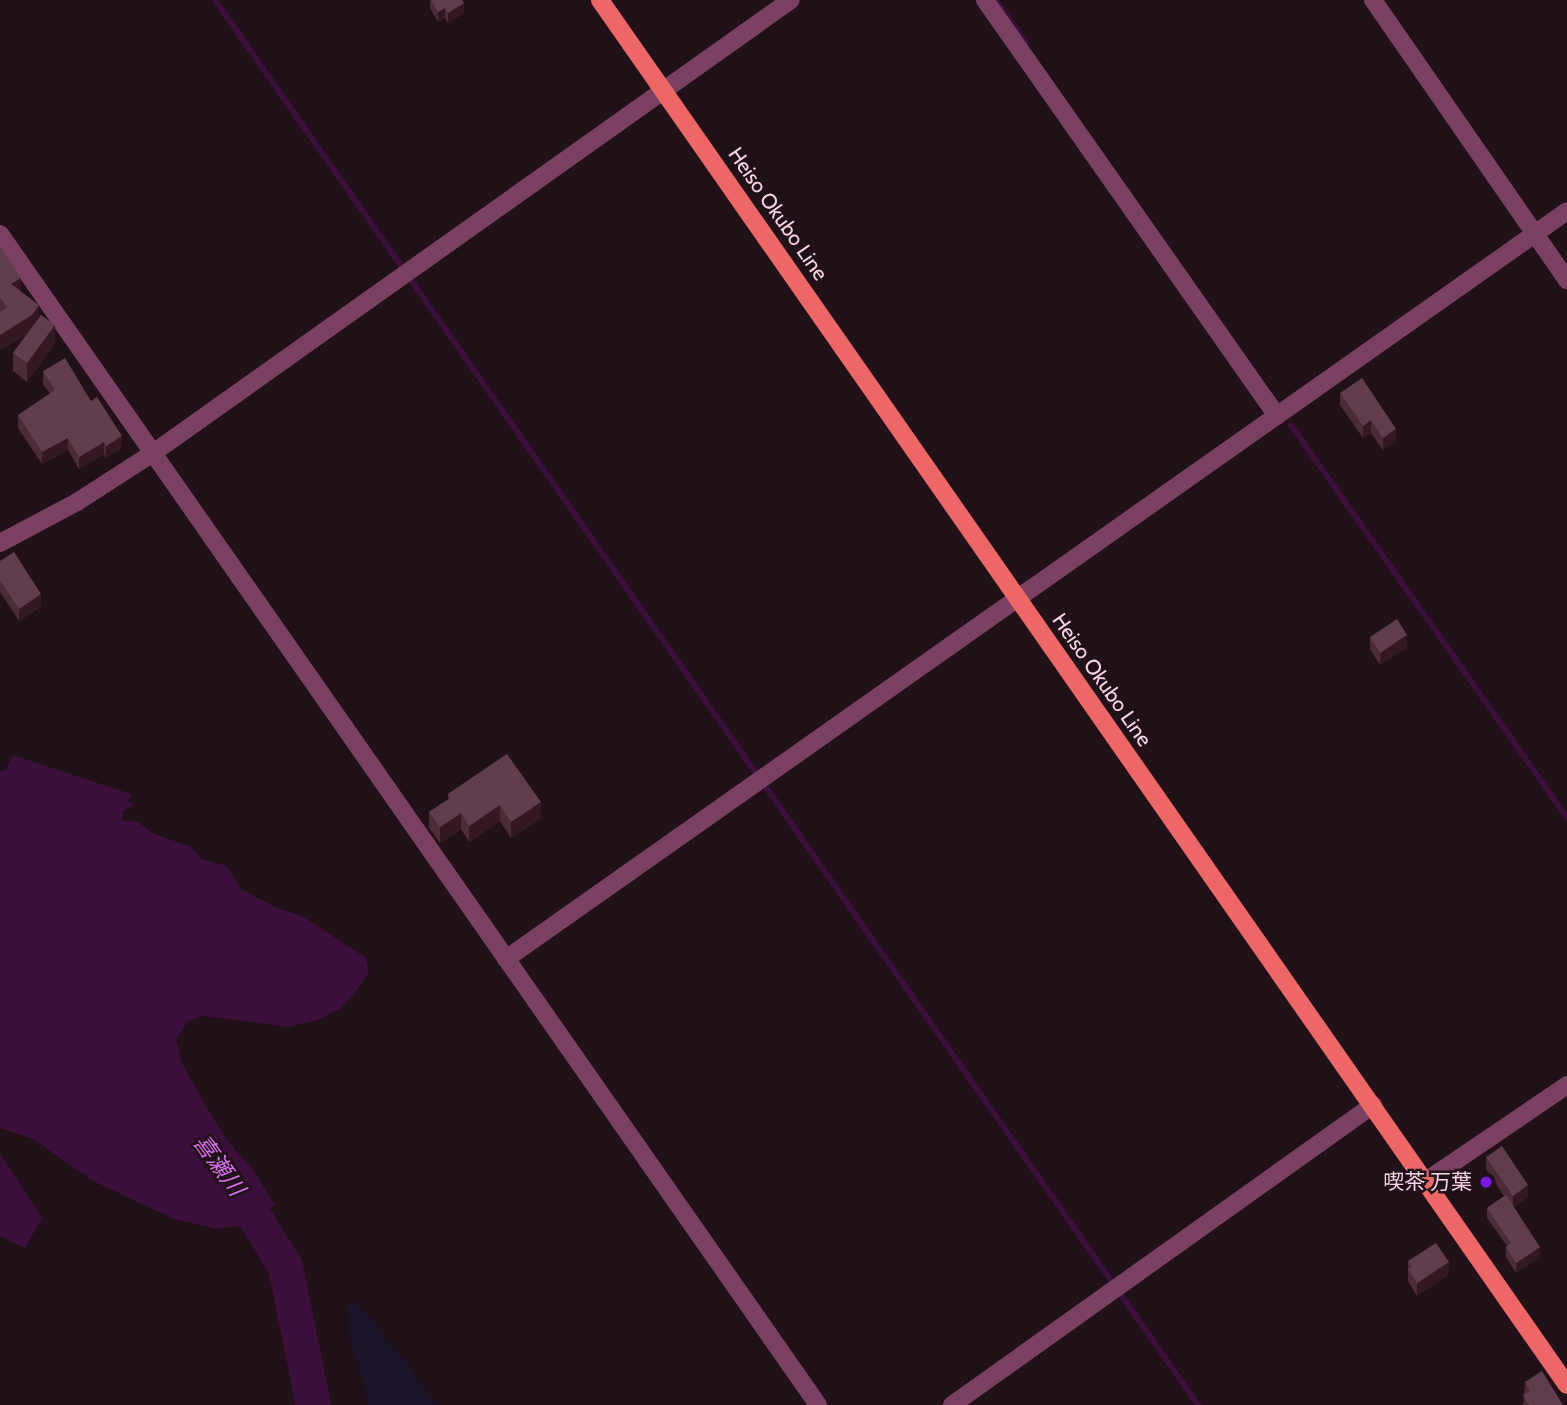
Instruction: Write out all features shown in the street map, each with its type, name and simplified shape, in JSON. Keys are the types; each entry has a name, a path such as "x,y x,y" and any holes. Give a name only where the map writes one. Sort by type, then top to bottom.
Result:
{"main road":[{"name":"Heiso Okubo Line","path":"600,0 1567,1385"}],"street":[{"path":"0,542 77,502 153,453 791,0"},
{"path":"985,0 1278,416"},
{"path":"1373,0 1567,281"},
{"path":"506,959 1018,601 1567,211"},
{"path":"0,234 818,1405"},
{"path":"1426,1181 1567,1085"},
{"path":"952,1405 1373,1105"}],"shaded area":[{"path":"357,1302 407,1363 436,1405 369,1405 349,1334 348,1303"}],"water":[{"path":"13,755 131,794 128,801 134,805 123,811 122,821 138,822 152,833 191,847 201,859 227,866 241,889 280,909 302,916 366,958 369,973 352,996 338,1010 317,1020 289,1027 203,1016 188,1021 176,1040 182,1063 206,1106 226,1139 253,1170 275,1205 244,1225 218,1229 174,1219 93,1181 33,1139 0,1128 0,771 6,769"},
{"path":"0,1153 42,1218 25,1248 0,1236"}],"building":[{"path":"431,0 462,0 464,3 448,13 445,8 438,12"},
{"path":"1,247 21,278 11,284 39,305 32,315 0,335 0,312 7,308 0,297"},
{"path":"41,315 55,325 27,363 13,353"},
{"path":"65,358 91,401 97,397 122,436 106,446 104,442 79,457 68,438 42,452 18,415 55,390 43,371"},
{"path":"1362,378 1396,429 1383,438 1371,420 1363,426 1340,393"},
{"path":"14,552 41,594 19,609 0,580 0,561"},
{"path":"1397,619 1407,635 1380,653 1370,637"},
{"path":"507,754 541,802 511,822 500,805 469,826 461,813 440,827 429,812 450,798 448,794"},
{"path":"1502,1146 1528,1185 1513,1196 1486,1157"},
{"path":"1506,1195 1540,1247 1516,1263 1506,1247 1511,1243 1487,1208"},
{"path":"1436,1243 1449,1262 1417,1283 1408,1269 1412,1267 1408,1261"},
{"path":"1542,1371 1563,1405 1529,1405 1523,1395 1530,1391 1525,1382"}],"waterway":[{"path":"215,0 1198,1405"},
{"path":"996,0 1026,43"},
{"path":"1291,425 1567,817"},
{"name":"喜瀬川","path":"231,1179 285,1266 313,1405"}],"place":[{"name":"喫茶 万葉","path":"1486,1182"}]}
